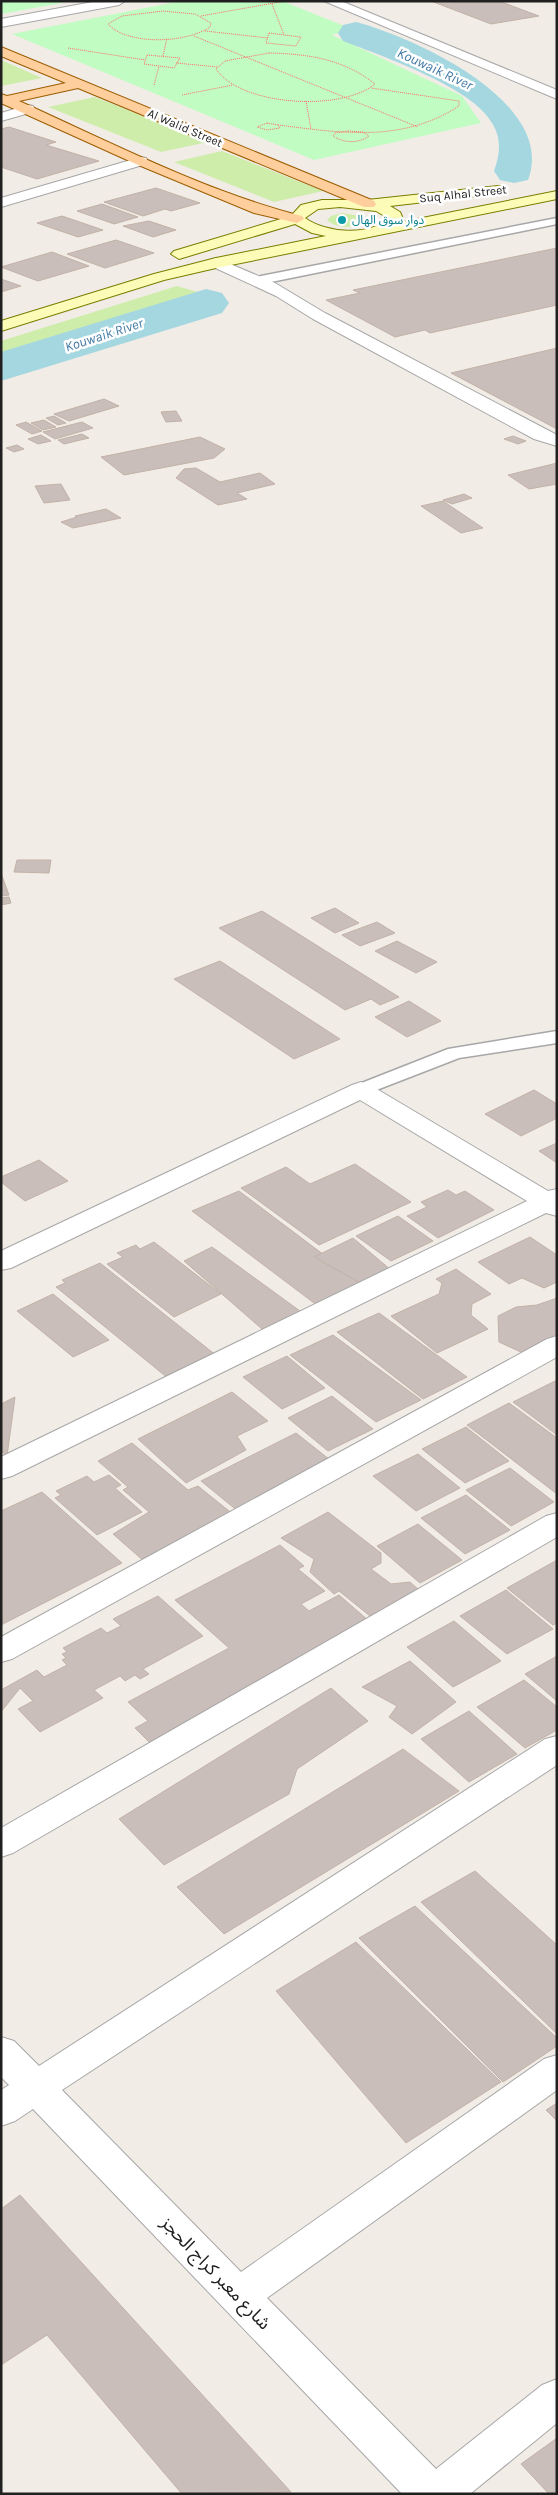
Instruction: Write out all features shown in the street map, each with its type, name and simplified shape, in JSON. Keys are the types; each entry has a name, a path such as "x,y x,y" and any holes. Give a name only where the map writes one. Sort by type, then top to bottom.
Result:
{"main road":[{"name":"Al Walid Street","path":"1,50 369,204"},
{"path":"3,100 80,84"},
{"path":"3,100 28,109 142,161 259,210 298,219 308,228 333,233 377,231"},
{"path":"540,184 557,181"},
{"name":"Suq Alhal Street","path":"369,204 516,188"},
{"name":"Suq Alhal Street","path":"377,231 557,195"},
{"path":"1,326 159,277 216,263 377,231 394,224 396,219 395,215 380,207 369,204 340,203 320,205 304,210 299,214 298,219"},
{"path":"169,257 298,219"}],"street":[{"path":"1,23 119,1"},
{"path":"330,1 557,95"},
{"path":"1,118 28,109"},
{"path":"1,203 142,161"},
{"path":"216,263 261,280 336,325 540,435 557,441"},
{"path":"1,1262 361,1090 554,1202"},
{"path":"1,1470 554,1202"},
{"path":"1,1651 557,1345"},
{"path":"1,1844 557,1523"},
{"path":"1,2110 557,1748"},
{"name":"شارع معبر كراج الحجز","path":"1,2052 431,2494"},
{"path":"239,2296 557,2070"},
{"path":"438,2494 557,2398"}],"lane":[{"path":"261,280 557,221"},
{"path":"361,1090 455,1053 557,1037"}],"path":[{"path":"201,16 211,23 205,31 194,36 167,38 125,35 110,28 108,24 122,16 149,11 178,12 201,16 285,1"},
{"path":"272,4 284,35"},
{"path":"205,31 268,38"},
{"path":"269,33 284,35 301,37 296,46 266,43 269,33"},
{"path":"194,36 419,128"},
{"path":"162,56 167,38"},
{"path":"281,53 282,44"},
{"path":"68,47 145,60"},
{"path":"281,53 332,59 360,71 375,84 366,92 347,98 306,101 249,92 225,81 218,75 216,69 225,61 244,56 281,53"},
{"path":"148,55 162,56 180,58 174,68 144,64 148,55"},
{"path":"176,63 218,67"},
{"path":"278,125 280,128 271,130 260,129 257,126 264,124 278,125 311,129 384,132 419,128 447,116 459,106 459,101 371,88"},
{"path":"306,101 311,129"},
{"path":"354,131 363,132 370,136 366,139 352,141 341,140 333,136 339,132 354,131"}],"green space":[{"path":"1,1 73,1 1,14"},
{"path":"181,1 282,1 352,29 332,35 462,96 481,123 314,160 12,34"},
{"path":"1,60 42,78 1,86"},
{"path":"95,97 208,142 161,152 48,107"},
{"path":"222,151 323,191 274,202 174,162"},
{"path":"342,213 367,217 369,221 365,224 348,227 336,225 327,220 331,216"},
{"path":"177,286 201,293 1,356 1,341"}],"building":[{"path":"431,1 499,1 539,16 491,24"},
{"path":"9,127 56,142 46,145 99,161 37,179 1,167 1,129"},
{"path":"156,188 200,203 171,211 165,209 143,216 104,202"},
{"path":"102,204 138,217 114,224 77,211"},
{"path":"62,216 103,230 78,237 37,223"},
{"path":"149,221 176,230 153,237 123,226"},
{"path":"116,240 154,253 105,268 67,254"},
{"path":"557,248 557,305 430,333 425,330 395,337 326,300 360,293 353,290"},
{"path":"52,252 89,266 38,281 1,267"},
{"path":"1,279 21,286 1,292"},
{"path":"557,348 557,429 451,373"},
{"path":"104,399 119,406 69,421 54,414"},
{"path":"176,411 182,421 166,422 161,412"},
{"path":"54,416 66,423 58,425 46,418"},
{"path":"44,420 56,427 43,430 31,423"},
{"path":"26,422 42,431 32,434 16,425"},
{"path":"82,422 93,428 55,439 43,432"},
{"path":"82,434 89,438 64,444 58,440"},
{"path":"41,435 51,441 38,444 28,439"},
{"path":"513,436 526,441 518,444 504,439"},
{"path":"200,437 225,449 214,458 124,475 101,457"},
{"path":"17,445 24,449 14,452 6,448"},
{"path":"557,463 557,484 529,489 508,475"},
{"path":"196,468 220,482 260,473 275,484 237,493 247,499 218,505 176,478 184,469"},
{"path":"61,484 70,500 44,503 35,486"},
{"path":"464,494 472,498 452,504 443,500"},
{"path":"443,501 483,528 461,533 421,506"},
{"path":"106,509 121,518 73,528 61,522 77,517 75,516"},
{"path":"17,860 51,860 49,873 14,872"},
{"path":"1,873 9,895 1,896"},
{"path":"9,897 11,903 1,905 1,898"},
{"path":"335,908 359,923 335,933 311,918"},
{"path":"262,911 399,997 380,1005 371,999 345,1010 219,928"},
{"path":"377,922 395,933 360,946 342,935"},
{"path":"397,941 437,962 416,973 375,951"},
{"path":"220,961 340,1039 294,1059 174,979"},
{"path":"409,1001 441,1021 407,1037 375,1017"},
{"path":"534,1090 557,1104 557,1118 521,1136 485,1114"},
{"path":"557,1143 557,1163 539,1151"},
{"path":"39,1160 68,1181 25,1201 1,1182 1,1177"},
{"path":"355,1164 411,1202 319,1245 241,1188 286,1167 310,1184"},
{"path":"448,1190 456,1195 465,1191 494,1210 438,1238 407,1216 427,1207 421,1202"},
{"path":"239,1191 364,1285 318,1306 192,1211"},
{"path":"398,1216 433,1241 391,1261 356,1236"},
{"path":"530,1237 557,1255 557,1282 544,1288 522,1278 509,1284 478,1262"},
{"path":"353,1238 391,1270 364,1285 314,1257"},
{"path":"154,1242 221,1294 174,1317 107,1264 123,1257 117,1253 136,1245 140,1249"},
{"path":"212,1247 300,1311 262,1329 184,1261"},
{"path":"100,1263 217,1356 169,1379 56,1287 65,1283 62,1280"},
{"path":"456,1269 491,1294 472,1304 471,1315 488,1329 437,1353 391,1316 439,1294 442,1283 436,1279"},
{"path":"53,1294 109,1340 73,1357 17,1311"},
{"path":"557,1298 557,1338 523,1353 499,1342 498,1316 516,1307 537,1305"},
{"path":"379,1313 467,1377 423,1399 337,1332"},
{"path":"333,1335 421,1400 376,1422 290,1355"},
{"path":"287,1356 325,1388 282,1409 243,1377"},
{"path":"555,1381 557,1382 557,1435 513,1402"},
{"path":"232,1392 268,1421 237,1436 246,1450 186,1483 138,1439"},
{"path":"332,1396 373,1429 328,1451 288,1418"},
{"path":"15,1397 7,1456 1,1451 1,1404"},
{"path":"509,1403 557,1438 557,1494 467,1425"},
{"path":"466,1427 509,1461 465,1483 422,1449"},
{"path":"296,1433 334,1463 239,1512 201,1481"},
{"path":"132,1443 188,1490 198,1486 234,1515 145,1562 113,1534 149,1512 123,1490 128,1487 98,1461"},
{"path":"418,1454 460,1488 416,1511 373,1476"},
{"path":"510,1468 554,1502 511,1526 466,1490"},
{"path":"109,1475 121,1485 115,1488 142,1512 97,1535 55,1498 61,1495 56,1491 87,1476 94,1482"},
{"path":"42,1492 122,1563 1,1625 1,1511"},
{"path":"466,1495 510,1530 465,1554 421,1518"},
{"path":"328,1512 381,1553 381,1563 371,1569 391,1584 410,1582 419,1590 370,1616 339,1591 334,1594 310,1572 314,1559 281,1538"},
{"path":"418,1524 462,1560 420,1583 377,1546"},
{"path":"280,1545 304,1566 298,1569 325,1591 301,1604 309,1611 339,1595 369,1621 154,1747 135,1728 148,1721 128,1702 229,1648 175,1600"},
{"path":"557,1560 557,1623 553,1625 507,1588"},
{"path":"506,1590 553,1629 507,1654 460,1616"},
{"path":"158,1596 203,1636 143,1669 149,1674 140,1679 135,1675 125,1681 120,1676 94,1690 103,1698 40,1732 18,1709 33,1701 20,1688 1,1712 1,1690 37,1670 44,1677 67,1665 62,1660 66,1658 62,1654 67,1652 63,1648 101,1628 107,1633 121,1626 113,1619"},
{"path":"454,1621 501,1661 453,1687 407,1647"},
{"path":"557,1656 557,1701 525,1674"},
{"path":"410,1661 456,1702 412,1734 389,1717 397,1706 362,1687"},
{"path":"524,1680 557,1707 557,1730 525,1748 477,1707"},
{"path":"331,1688 368,1721 297,1769 289,1794 164,1865 119,1819"},
{"path":"469,1711 517,1754 469,1782 421,1739"},
{"path":"403,1749 459,1791 224,1934 177,1887"},
{"path":"475,1871 557,1945 557,2034 421,1902"},
{"path":"415,1906 557,2038 557,2046 503,2082 359,1938"},
{"path":"356,1942 501,2082 406,2143 276,1991"},
{"path":"557,2103 557,2121 546,2110"},
{"path":"20,2195 291,2492 182,2494 47,2335 1,2365 1,2209"},
{"path":"557,2438 557,2494 549,2494 521,2464"}],"waterway":[{"name":"Kouwaik River","path":"356,33 450,73 495,102 510,119 518,138 519,151 514,171"},
{"name":"Kouwaik River","path":"1,367 206,303"}],"place":[{"name":"دوار سوق الهال","path":"342,220"}]}
